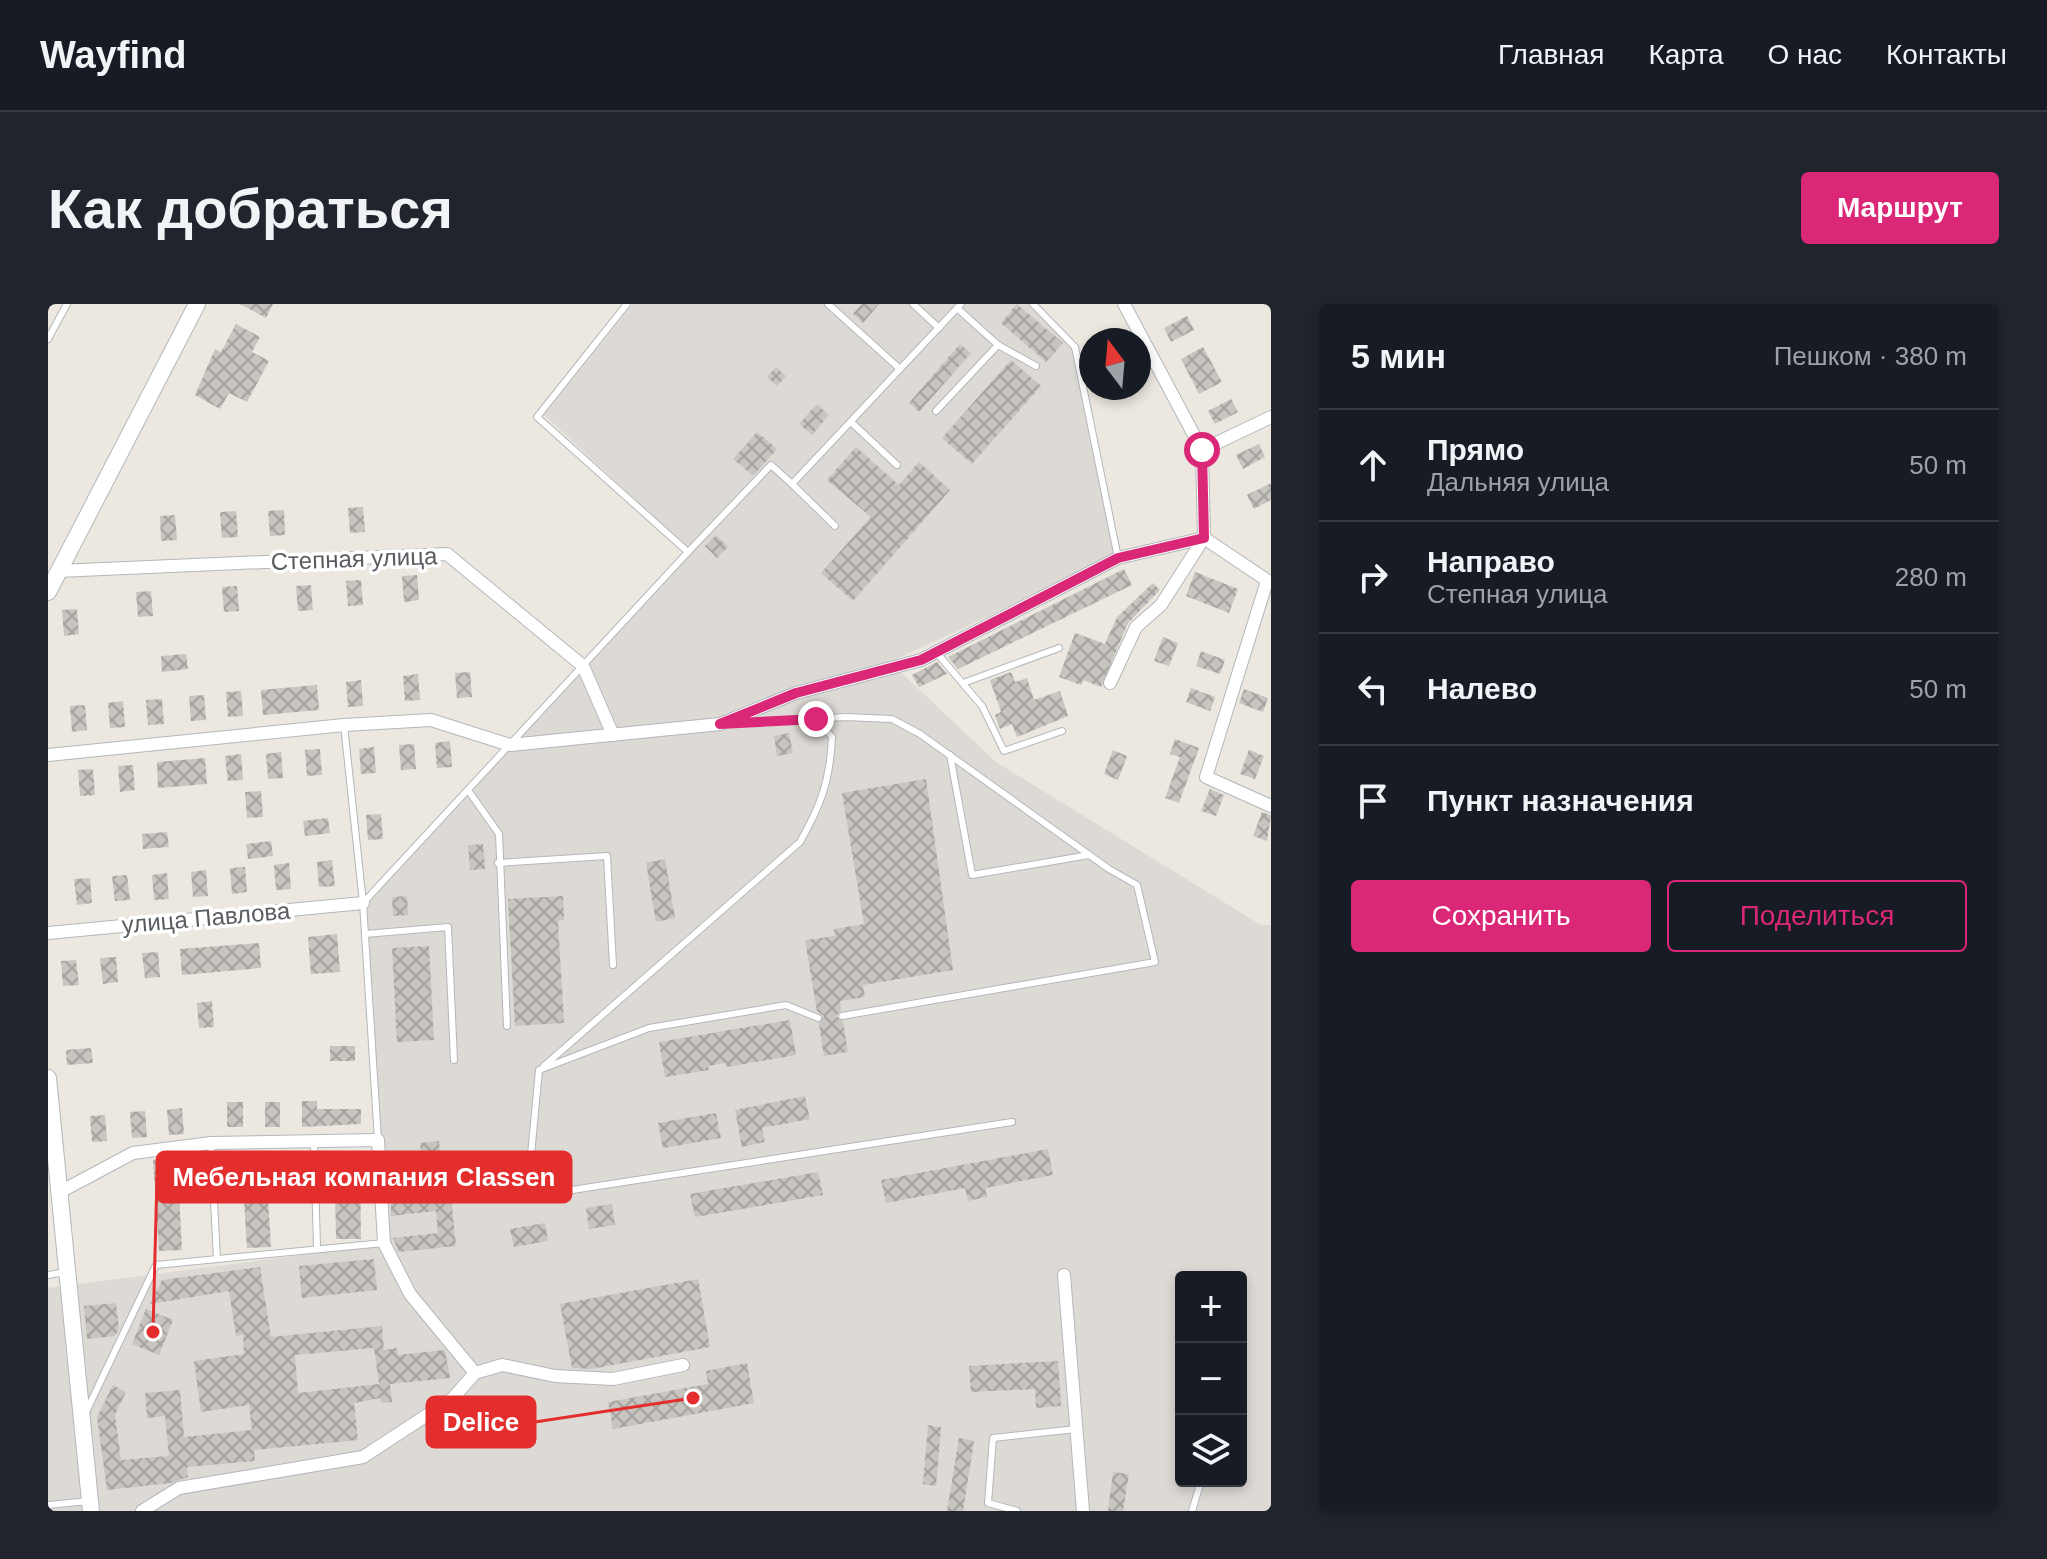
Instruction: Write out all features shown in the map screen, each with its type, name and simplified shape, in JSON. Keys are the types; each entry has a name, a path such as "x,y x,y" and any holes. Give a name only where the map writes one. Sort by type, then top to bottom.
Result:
{"street":[{"path":"48,592 197,304"},
{"path":"1110,683 1136,627 1161,605 1204,538 1202,450 1124,304"},
{"path":"1202,450 1271,417"},
{"path":"48,755 344,725 431,720 510,745 720,724 796,693 921,660 1118,558 1204,538 1269,582 1206,777 1271,806"},
{"name":"Степная улица","path":"58,571 447,554 583,666 613,735"},
{"name":"улица Павлова","path":"48,933 363,903"},
{"path":"48,1078 50,1132 90,1506"},
{"path":"58,1193 133,1153 211,1143 378,1140 384,1243 410,1294 475,1373"},
{"path":"1064,1275 1083,1511"},
{"path":"142,1511 179,1488 363,1457 453,1398 475,1373 502,1365 555,1376 613,1379 683,1365"}],"lane":[{"path":"48,339 67,304"},
{"path":"627,304 537,417 688,552"},
{"path":"828,304 900,369"},
{"path":"913,304 939,328"},
{"path":"1033,304 1075,347 1118,558"},
{"path":"792,484 959,306 998,345 1036,366"},
{"path":"936,411 998,345"},
{"path":"851,422 897,465"},
{"path":"363,903 771,465 835,526"},
{"path":"963,683 1059,648"},
{"path":"936,652 982,706 1004,751 1062,731"},
{"path":"816,719 832,737 831,763 823,801 800,842 539,1070 527,1197 1012,1122"},
{"path":"720,724 892,719 950,755 1089,855 1137,885 1155,962 842,1016"},
{"path":"344,725 363,903 378,1140"},
{"path":"950,755 972,875 1089,855"},
{"path":"468,790 499,834 507,1026"},
{"path":"498,863 607,856 613,965"},
{"path":"365,934 448,927 454,1060"},
{"path":"539,1070 649,1028 786,1005 818,1018"},
{"path":"211,1143 217,1259"},
{"path":"314,1143 317,1247"},
{"path":"82,1420 156,1265 317,1247 384,1243"},
{"path":"48,1275 66,1272"},
{"path":"1017,1511 988,1503 993,1438 1076,1429"},
{"path":"1192,1511 1199,1487"},
{"path":"48,1505 90,1506"}],"shaded area":[{"path":"633,304 1029,304 1073,348 1079,376 1079,400 1084,400 1117,557 890,662 996,762 1261,925 1271,925 1271,1511 48,1511 48,1288 387,1244 366,903 692,552 544,415"}],"building":[{"path":"240,304 273,304 266,318"},
{"path":"862,304 879,304 863,323 853,314"},
{"path":"1017,304 1063,343 1046,362 1001,323"},
{"path":"1187,316 1194,330 1171,342 1164,328"},
{"path":"236,324 260,337 252,352 269,361 247,402 229,393 220,409 195,395 215,349 221,352"},
{"path":"960,344 971,353 919,412 909,403"},
{"path":"1203,347 1222,382 1199,394 1181,359"},
{"path":"1011,360 1041,386 972,464 942,438"},
{"path":"776,367 786,376 777,386 767,377"},
{"path":"1231,399 1238,412 1215,424 1208,411"},
{"path":"817,404 829,415 812,435 799,424"},
{"path":"757,432 777,449 753,476 733,459"},
{"path":"1259,444 1265,457 1243,469 1236,455"},
{"path":"856,447 899,485 919,462 950,490 853,601 821,573 871,517 827,480"},
{"path":"1271,483 1271,500 1254,509 1247,495"},
{"path":"363,507 365,532 350,533 348,508"},
{"path":"284,510 285,535 270,536 268,511"},
{"path":"236,511 238,537 222,538 220,512"},
{"path":"175,515 177,540 161,541 160,516"},
{"path":"716,535 728,547 717,558 705,546"},
{"path":"1124,569 1132,585 958,669 948,657"},
{"path":"1195,572 1238,589 1229,613 1186,596"},
{"path":"417,575 419,600 404,602 402,576"},
{"path":"361,580 363,605 348,606 346,581"},
{"path":"1153,583 1160,590 1128,623 1101,687 1083,680 1081,685 1059,677 1075,633 1105,644 1117,617"},
{"path":"311,585 313,610 298,611 296,586"},
{"path":"237,586 239,611 224,612 222,587"},
{"path":"151,591 153,616 138,617 136,592"},
{"path":"77,609 79,634 64,636 62,610"},
{"path":"1163,637 1178,643 1169,666 1154,661"},
{"path":"1201,651 1225,660 1220,674 1196,666"},
{"path":"186,654 188,669 162,672 161,656"},
{"path":"937,662 947,674 919,687 912,675"},
{"path":"470,672 472,697 457,698 455,673"},
{"path":"1011,672 1015,682 1027,678 1034,700 1060,691 1068,716 1017,737 1012,724 1000,729 995,715 1001,712 990,680"},
{"path":"418,674 420,700 405,701 403,676"},
{"path":"361,680 363,706 348,707 346,682"},
{"path":"317,685 319,710 263,715 261,690"},
{"path":"1191,688 1215,697 1210,711 1186,702"},
{"path":"1244,689 1268,698 1263,712 1239,703"},
{"path":"241,691 243,716 228,717 226,692"},
{"path":"204,695 206,720 191,721 189,696"},
{"path":"162,699 164,724 148,725 146,700"},
{"path":"123,701 125,727 110,728 108,703"},
{"path":"85,705 87,730 72,732 70,706"},
{"path":"789,733 793,753 777,756 774,736"},
{"path":"1175,739 1199,748 1179,803 1165,798 1180,757 1170,754"},
{"path":"450,741 452,767 437,768 435,743"},
{"path":"414,744 416,769 401,770 399,745"},
{"path":"374,747 376,773 361,774 359,749"},
{"path":"320,749 322,775 307,776 305,750"},
{"path":"1113,750 1127,756 1118,780 1104,774"},
{"path":"1249,750 1264,756 1255,779 1240,774"},
{"path":"281,752 283,778 268,779 266,754"},
{"path":"241,754 243,780 228,781 225,756"},
{"path":"205,758 207,784 158,788 157,762"},
{"path":"133,765 135,790 120,792 118,766"},
{"path":"93,769 95,795 80,796 78,770"},
{"path":"926,779 953,970 863,985 865,997 840,1001 841,1010 836,1016 843,1022 848,1052 824,1056 819,1024 824,1016 817,1011 805,940 835,936 834,929 864,924 842,793"},
{"path":"1210,789 1224,795 1216,816 1201,811"},
{"path":"261,791 263,817 247,818 245,792"},
{"path":"1262,812 1271,815 1267,841 1253,836"},
{"path":"381,814 383,839 368,840 366,815"},
{"path":"328,818 330,833 305,836 303,821"},
{"path":"167,832 169,847 143,849 142,834"},
{"path":"271,841 273,856 248,859 246,844"},
{"path":"483,844 485,869 470,870 468,845"},
{"path":"665,859 675,918 656,922 646,863"},
{"path":"332,860 335,886 319,887 317,862"},
{"path":"289,863 291,889 276,890 274,865"},
{"path":"245,867 247,892 232,894 230,868"},
{"path":"206,870 208,896 193,897 191,872"},
{"path":"167,873 169,899 154,900 152,875"},
{"path":"127,875 130,900 115,901 112,876"},
{"path":"90,878 92,903 77,905 74,879"},
{"path":"407,896 408,915 393,916 392,897"},
{"path":"563,896 564,920 558,921 564,1023 515,1026 508,899"},
{"path":"337,934 340,972 311,974 308,937"},
{"path":"259,943 261,968 182,975 180,949"},
{"path":"429,946 434,1040 397,1042 392,948"},
{"path":"158,952 160,977 145,978 142,953"},
{"path":"116,957 118,982 103,984 100,958"},
{"path":"76,960 79,985 63,986 61,961"},
{"path":"212,1001 214,1027 199,1028 197,1003"},
{"path":"790,1020 796,1055 727,1067 726,1063 708,1066 709,1070 665,1077 659,1042"},
{"path":"330,1046 355,1046 355,1061 330,1061"},
{"path":"91,1048 93,1063 67,1065 66,1050"},
{"path":"805,1096 810,1119 762,1128 765,1142 742,1147 735,1110"},
{"path":"302,1101 317,1101 317,1109 361,1109 361,1124 302,1127"},
{"path":"227,1102 243,1102 243,1127 227,1127"},
{"path":"265,1102 280,1102 280,1127 265,1127"},
{"path":"182,1108 184,1134 169,1135 167,1110"},
{"path":"145,1111 147,1137 132,1138 130,1112"},
{"path":"716,1113 721,1138 663,1148 658,1123"},
{"path":"105,1115 107,1141 92,1142 90,1116"},
{"path":"439,1141 442,1176 423,1177 420,1143"},
{"path":"1048,1149 1053,1175 985,1188 987,1197 968,1201 965,1188 886,1203 881,1180"},
{"path":"265,1151 271,1247 247,1248 241,1152"},
{"path":"334,1151 360,1151 361,1239 336,1239"},
{"path":"177,1156 182,1250 159,1251 153,1160"},
{"path":"818,1172 823,1195 695,1217 690,1194"},
{"path":"451,1196 456,1246 399,1252 393,1238 438,1233 436,1211 391,1216 391,1202"},
{"path":"612,1204 615,1225 589,1229 586,1208"},
{"path":"545,1223 548,1241 514,1247 510,1229"},
{"path":"374,1259 377,1290 302,1298 299,1266"},
{"path":"260,1267 271,1337 382,1326 384,1350 397,1348 398,1355 445,1350 450,1378 390,1384 392,1402 381,1403 380,1398 354,1403 358,1440 254,1450 255,1461 187,1467 188,1477 171,1483 107,1490 97,1417 113,1385 126,1392 115,1415 121,1460 169,1456 165,1416 147,1418 145,1393 180,1390 184,1437 252,1430 249,1405 201,1412 194,1361 244,1354 243,1335 236,1336 229,1291 150,1304 162,1280","holes":["374,1348 379,1384 298,1393 295,1355"]},
{"path":"698,1279 710,1347 591,1369 572,1368 560,1304"},
{"path":"116,1303 119,1329 115,1336 87,1339 84,1306"},
{"path":"146,1309 173,1320 159,1355 132,1344"},
{"path":"1058,1361 1061,1406 1036,1408 1035,1389 971,1392 969,1366"},
{"path":"747,1363 754,1403 613,1429 608,1402 708,1384 706,1371"},
{"path":"928,1425 941,1427 936,1486 923,1484"},
{"path":"959,1438 974,1441 963,1511 947,1511"},
{"path":"1113,1472 1129,1474 1123,1511 1108,1511"}],"place":[{"name":"Мебельная компания Сlassen","path":"153,1332"},
{"name":"Delice","path":"693,1398"}],"route":[{"path":"816,719 720,724 796,693 921,660 1118,558 1204,538 1202,450"}]}
